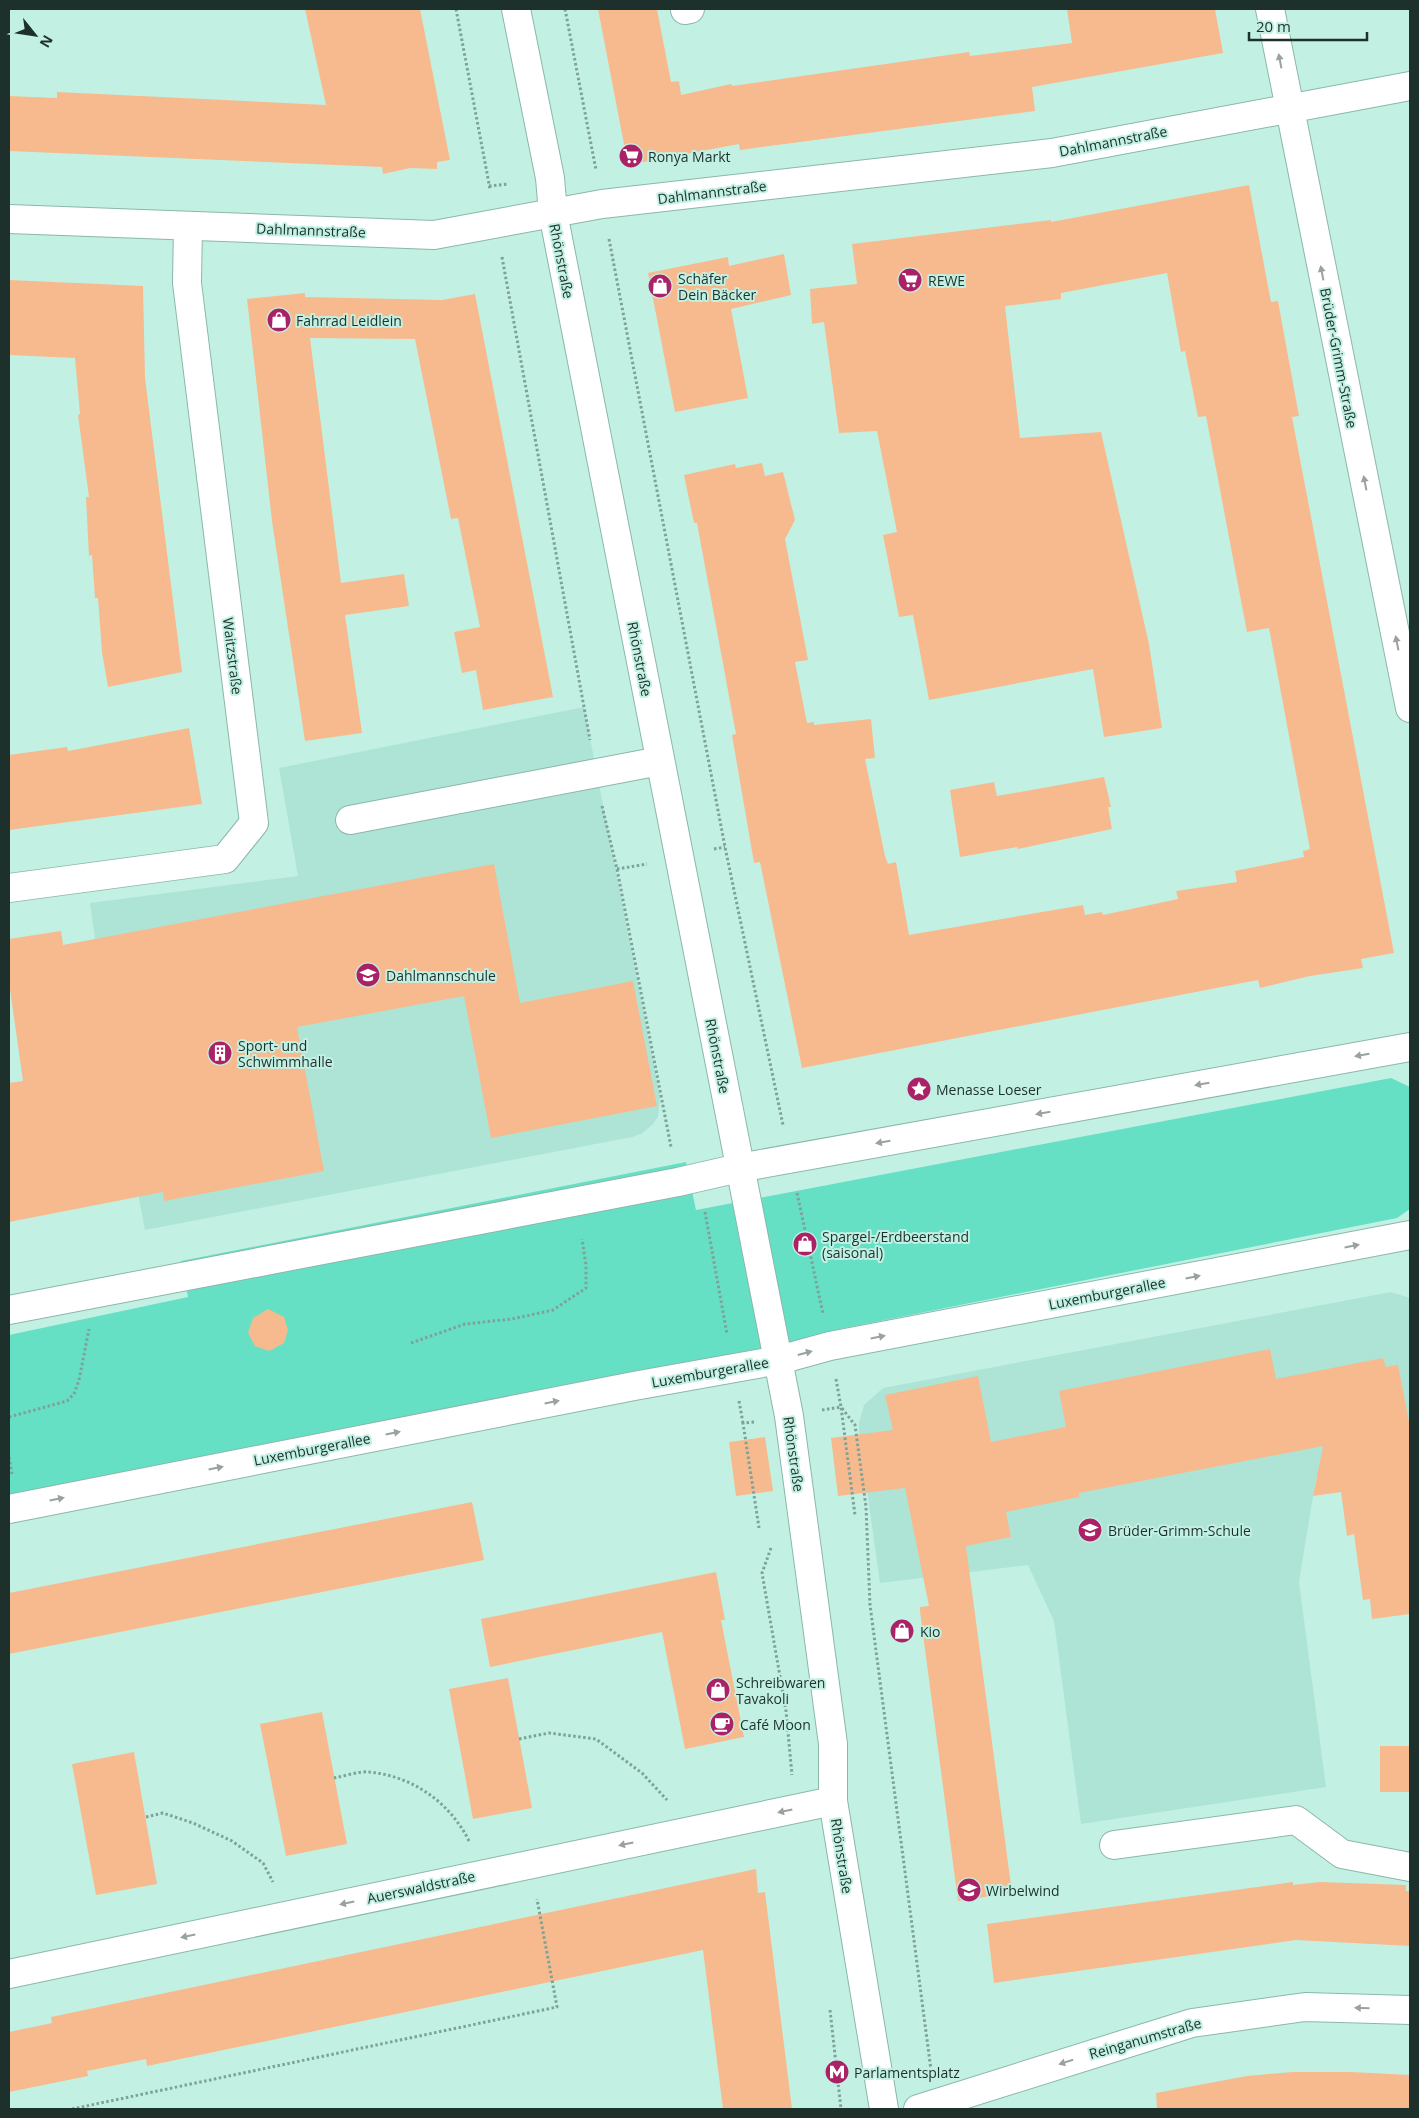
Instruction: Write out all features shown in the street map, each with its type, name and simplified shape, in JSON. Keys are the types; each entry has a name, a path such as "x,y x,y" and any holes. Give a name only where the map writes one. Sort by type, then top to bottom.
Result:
{"street":[{"name":"Rhönstraße","path":"516,9 550,178 553,213 789,1416 833,1744 833,1801 884,2109"},
{"name":"Brüder-Grimm-Straße","path":"1270,9 1410,708"},
{"name":"Dahlmannstraße","path":"9,219 434,235 497,225 602,204 1052,153 1410,86"},
{"name":"Waitzstraße","path":"9,888 225,859 254,823 187,283 188,226"},
{"path":"350,820 660,761"},
{"path":"9,1310 678,1182 739,1168 1410,1047"},
{"name":"Luxemburgerallee","path":"9,1508 644,1384 779,1360 830,1346 1410,1235"},
{"name":"Auerswaldstraße","path":"9,1974 833,1801"},
{"path":"1114,1845 1296,1820 1342,1854 1410,1867"},
{"name":"Reinganumstraße","path":"918,2109 1192,2023 1305,2007 1410,2010"}],"path":[{"path":"456,9 491,195"},
{"path":"565,9 597,177"},
{"path":"608,235 725,847 784,1132"},
{"path":"501,251 596,772 678,1182"},
{"path":"798,1196 830,1346"},
{"path":"704,1204 723,1313"},
{"path":"411,1343 465,1324 512,1319 553,1310 586,1288 586,1265 582,1239"},
{"path":"9,1416 67,1401 74,1394 89,1335 89,1323"},
{"path":"838,1387 855,1515"},
{"path":"813,1412 841,1407"},
{"path":"841,1407 855,1425 866,1506 870,1605 931,2074"},
{"path":"748,1440 759,1528"},
{"path":"9,1457 13,1481"},
{"path":"786,1711 792,1779"},
{"path":"519,1739 549,1734 596,1739 642,1773 667,1800 679,1833"},
{"path":"334,1778 368,1772 410,1783 435,1797 448,1811 469,1841 480,1874"},
{"path":"146,1817 163,1813 193,1822 232,1840 263,1863 278,1892 283,1916"},
{"path":"72,2109 557,2007 531,1864"}],"shaded area":[{"name":"Dahlmannschule","path":"584,707 660,1097 658,1117 652,1125 641,1134 632,1137 145,1230 110,1046 90,903 298,876 279,768"},
{"name":"Brüder-Grimm-Schule","path":"1391,1292 1410,1298 1410,1465 1316,1478 1299,1582 1326,1787 1081,1824 1054,1621 1028,1565 880,1583 859,1433 859,1423 864,1405 883,1388"}],"green space":[{"path":"1391,1078 1410,1087 1410,1209 1397,1218 840,1329 720,1361 9,1501 9,1335 188,1297 181,1261 686,1162 696,1210"}],"building":[{"path":"305,9 420,9 450,160 437,162 437,169 410,168 383,174 382,167 9,151 9,96 57,98 57,92 326,105"},
{"path":"598,9 657,9 671,82 679,81 681,95 731,84 732,86 969,52 970,56 1072,43 1067,9 1215,9 1223,53 1032,87 1035,111 740,150 739,144 628,165"},
{"path":"1249,185 1271,302 1278,301 1299,416 1292,417 1394,953 1361,959 1363,968 1310,976 1260,988 1258,980 802,1068 760,862 754,863 732,735 736,734 697,523 694,523 684,475 735,464 736,468 762,463 765,476 783,472 795,520 785,539 808,660 795,662 807,723 814,722 814,725 871,719 875,758 865,759 885,856 888,864 896,862 909,935 1083,905 1085,915 1102,912 1103,915 1178,899 1176,891 1237,882 1235,871 1304,857 1303,851 1310,849 1269,628 1247,632 1206,416 1198,417 1185,351 1181,352 1167,273 1061,293 1061,299 1005,306 1020,438 1101,432 1149,644 1162,728 1104,737 1093,669 929,700 913,615 899,617 883,535 897,532 877,431 839,433 824,322 812,324 810,289 857,284 852,244 1051,220 1051,222"},
{"path":"784,254 791,295 731,309 748,398 675,412 648,273 728,257 729,266"},
{"path":"9,280 143,286 145,378 182,672 108,687 102,652 98,598 95,598 92,555 89,556 86,497 89,497 78,415 80,414 75,358 9,355"},
{"path":"305,293 305,297 442,300 475,294 553,697 483,710 476,670 462,673 454,632 480,627 458,518 451,519 415,339 310,338 341,583 404,574 409,606 345,615 362,733 305,741 272,521 247,299"},
{"path":"189,728 202,804 9,830 9,755 67,747 68,751"},
{"path":"1104,777 1111,807 1108,807 1112,829 1018,849 1017,847 960,857 950,790 994,782 997,796"},
{"path":"494,864 520,1003 633,981 657,1106 491,1138 464,996 297,1027 324,1171 164,1201 163,1192 9,1222 9,1083 23,1081 9,982 9,939 61,931 63,945"},
{"path":"268,1309 284,1317 288,1330 284,1343 269,1351 255,1346 248,1333 253,1318"},
{"path":"1270,1349 1276,1379 1383,1358 1386,1367 1398,1365 1410,1427 1410,1614 1372,1619 1370,1599 1363,1600 1354,1534 1347,1536 1341,1492 1313,1496 1323,1446 1079,1493 1079,1497 1006,1512 1011,1537 966,1546 1012,1893 958,1901 920,1611 920,1607 929,1606 905,1488 838,1496 831,1438 893,1430 885,1395 978,1376 991,1442 1066,1427 1059,1391"},
{"path":"765,1437 773,1491 736,1496 729,1442"},
{"path":"472,1502 484,1560 9,1654 9,1593"},
{"path":"716,1572 725,1620 721,1620 744,1737 685,1749 662,1632 490,1667 481,1619"},
{"path":"508,1678 532,1808 473,1819 449,1689"},
{"path":"322,1712 347,1844 286,1856 260,1724"},
{"path":"1380,1746 1410,1746 1410,1792 1380,1792"},
{"path":"134,1752 157,1884 96,1895 72,1764"},
{"path":"756,1869 758,1893 765,1892 792,2109 723,2109 703,1950 147,2066 146,2059 87,2071 88,2076 9,2092 9,2032 52,2023 51,2017"},
{"path":"1293,1882 1293,1885 1320,1882 1406,1885 1406,1891 1410,1891 1410,1946 1296,1940 994,1983 987,1924"},
{"path":"1292,2072 1410,2075 1410,2109 1157,2109 1156,2093 1247,2076"}],"place":[{"name":"Ronya Markt","path":"631,156"},
{"name":"REWE","path":"910,280"},
{"name":"Schäfer Dein Bäcker","path":"660,286"},
{"name":"Fahrrad Leidlein","path":"279,320"},
{"name":"Dahlmannschule","path":"368,975"},
{"name":"Sport- und Schwimmhalle","path":"220,1053"},
{"name":"Menasse Loeser","path":"919,1089"},
{"name":"Spargel-/Erdbeerstand (saisonal)","path":"805,1244"},
{"name":"Brüder-Grimm-Schule","path":"1090,1530"},
{"name":"Kio","path":"902,1631"},
{"name":"Schreibwaren Tavakoli","path":"718,1690"},
{"name":"Café Moon","path":"722,1724"},
{"name":"Wirbelwind","path":"969,1890"},
{"name":"Parlamentsplatz","path":"837,2072"}]}
